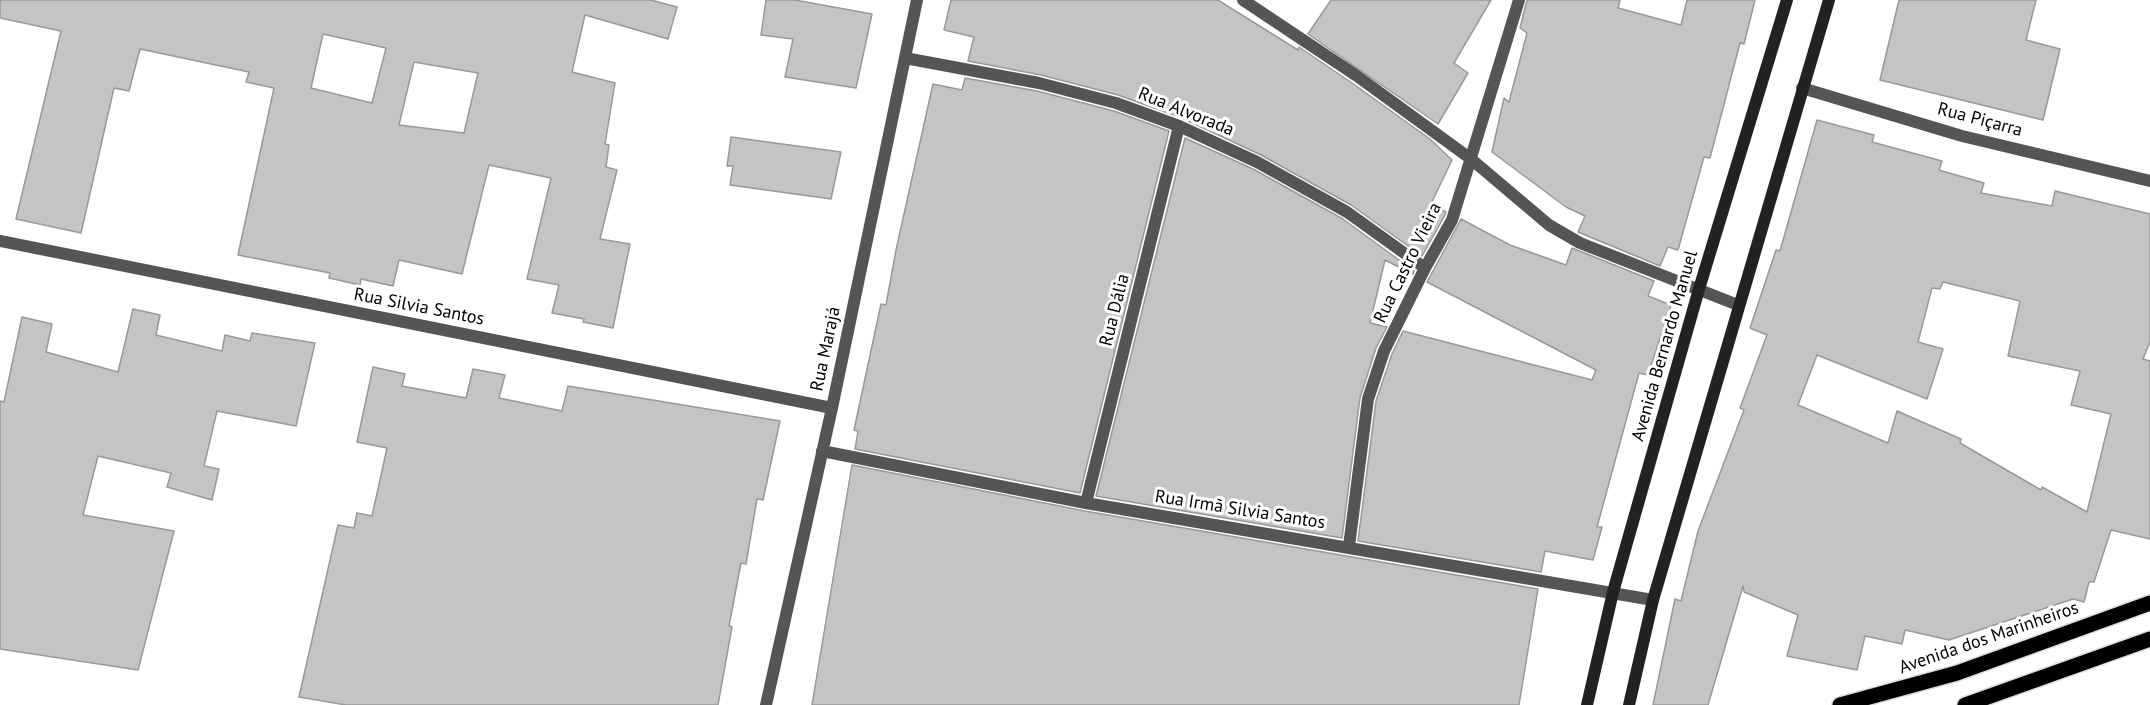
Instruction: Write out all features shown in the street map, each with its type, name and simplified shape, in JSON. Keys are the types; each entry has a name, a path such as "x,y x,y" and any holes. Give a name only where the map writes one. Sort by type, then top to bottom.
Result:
{"main road":[{"name":"Avenida dos Marinheiros","path":"1840,705 1957,673 2150,603"},
{"path":"1965,705 2150,639"}],"street":[{"name":"Rua Marajá","path":"766,705 832,408 917,0"},
{"path":"1244,0 1357,76 1471,159 1549,225 1580,243 1738,305"},
{"name":"Rua Castro Vieira","path":"1349,546 1368,399 1384,351 1425,268 1452,220 1519,0"},
{"name":"Avenida Bernardo Manuel","path":"1587,705 1613,592 1699,289 1787,0"},
{"path":"1629,705 1653,600 1829,0"},
{"name":"Rua Alvorada","path":"905,58 1039,83 1116,104 1179,126 1257,162 1347,212 1425,268"},
{"name":"Rua Piçarra","path":"1802,88 1962,135 2150,181"},
{"name":"Rua Dália","path":"1086,503 1179,126"},
{"name":"Rua Silvia Santos","path":"0,241 832,408"},
{"name":"Rua Irmã Silvia Santos","path":"822,451 1086,503 1349,546 1653,600"}],"building":[{"path":"0,0 651,0 677,7 668,39 585,15 572,72 615,83 605,144 609,145 606,167 617,170 600,239 630,244 613,328 583,322 584,319 552,313 559,285 527,279 551,178 489,165 462,274 399,260 393,286 361,279 360,285 329,278 330,273 238,255 274,88 246,82 249,72 140,49 129,91 114,88 81,233 16,219 61,31 0,18","holes":["323,34 386,48 372,103 311,88","414,62 478,73 464,133 399,125"]},
{"path":"766,0 795,0 872,14 856,88 785,77 793,39 761,35"},
{"path":"951,0 1218,0 1298,50 1299,47 1352,83 1430,139 1452,160 1431,204 1446,212 1444,217 1422,256 1351,205 1261,155 1182,118 1118,95 1041,75 968,61 974,37 944,30"},
{"path":"1331,0 1491,0 1454,63 1468,73 1438,124 1308,34"},
{"path":"1527,0 1620,0 1618,8 1681,25 1687,0 1755,0 1744,44 1740,43 1710,158 1704,157 1678,250 1668,247 1660,266 1578,232 1585,216 1566,207 1492,152 1504,98 1509,102 1527,33 1520,28"},
{"path":"1899,0 2036,0 2026,40 2060,49 2043,120 1880,80"},
{"path":"965,78 1037,91 1114,111 1169,131 1080,493 855,449 858,431 854,430 881,304 886,305 933,84 962,90"},
{"path":"1817,120 1874,135 1872,142 1942,161 1939,170 1984,183 1981,193 2052,206 2055,191 2150,214 2150,342 2143,359 2150,361 2150,539 2111,530 2094,582 2089,582 2084,602 2073,599 1949,640 1905,630 1902,644 1865,636 1857,670 1787,656 1798,615 1744,592 1743,586 1708,705 1653,705 1675,599 1681,601 1698,531 1744,410 1740,408 1767,335 1750,328 1776,250 1780,251","holes":["1943,282 2020,301 2008,356 2080,371 2071,405 2111,414 2087,512 2042,487 2041,490 1960,443 1961,439 1897,411 1888,443 1798,405 1817,355 1927,399 1943,349 1918,342 1932,288 1940,289"]},
{"path":"731,137 841,152 831,199 730,185 733,166 727,166"},
{"path":"1185,138 1253,169 1343,219 1414,271 1413,274 1385,260 1370,323 1387,327 1376,348 1360,398 1342,538 1096,496"},
{"path":"1461,219 1510,245 1566,265 1572,248 1654,281 1648,296 1671,305 1648,375 1639,373 1597,527 1602,527 1593,560 1545,551 1541,572 1358,541 1376,401 1392,354 1403,331 1592,380 1596,370 1427,282"},
{"path":"133,309 160,315 156,335 222,351 225,335 250,341 252,333 315,343 296,426 217,411 204,466 219,469 212,500 167,487 171,473 98,456 83,515 174,531 138,670 0,649 0,401 4,402 22,317 52,324 46,352 118,372"},
{"path":"373,367 405,374 402,386 466,398 473,369 505,375 499,398 562,411 568,386 780,421 763,500 757,499 746,564 741,563 718,705 346,705 299,697 338,525 354,528 357,513 372,516 387,448 357,442"},
{"path":"852,465 1085,511 1538,589 1519,705 812,705"}]}
